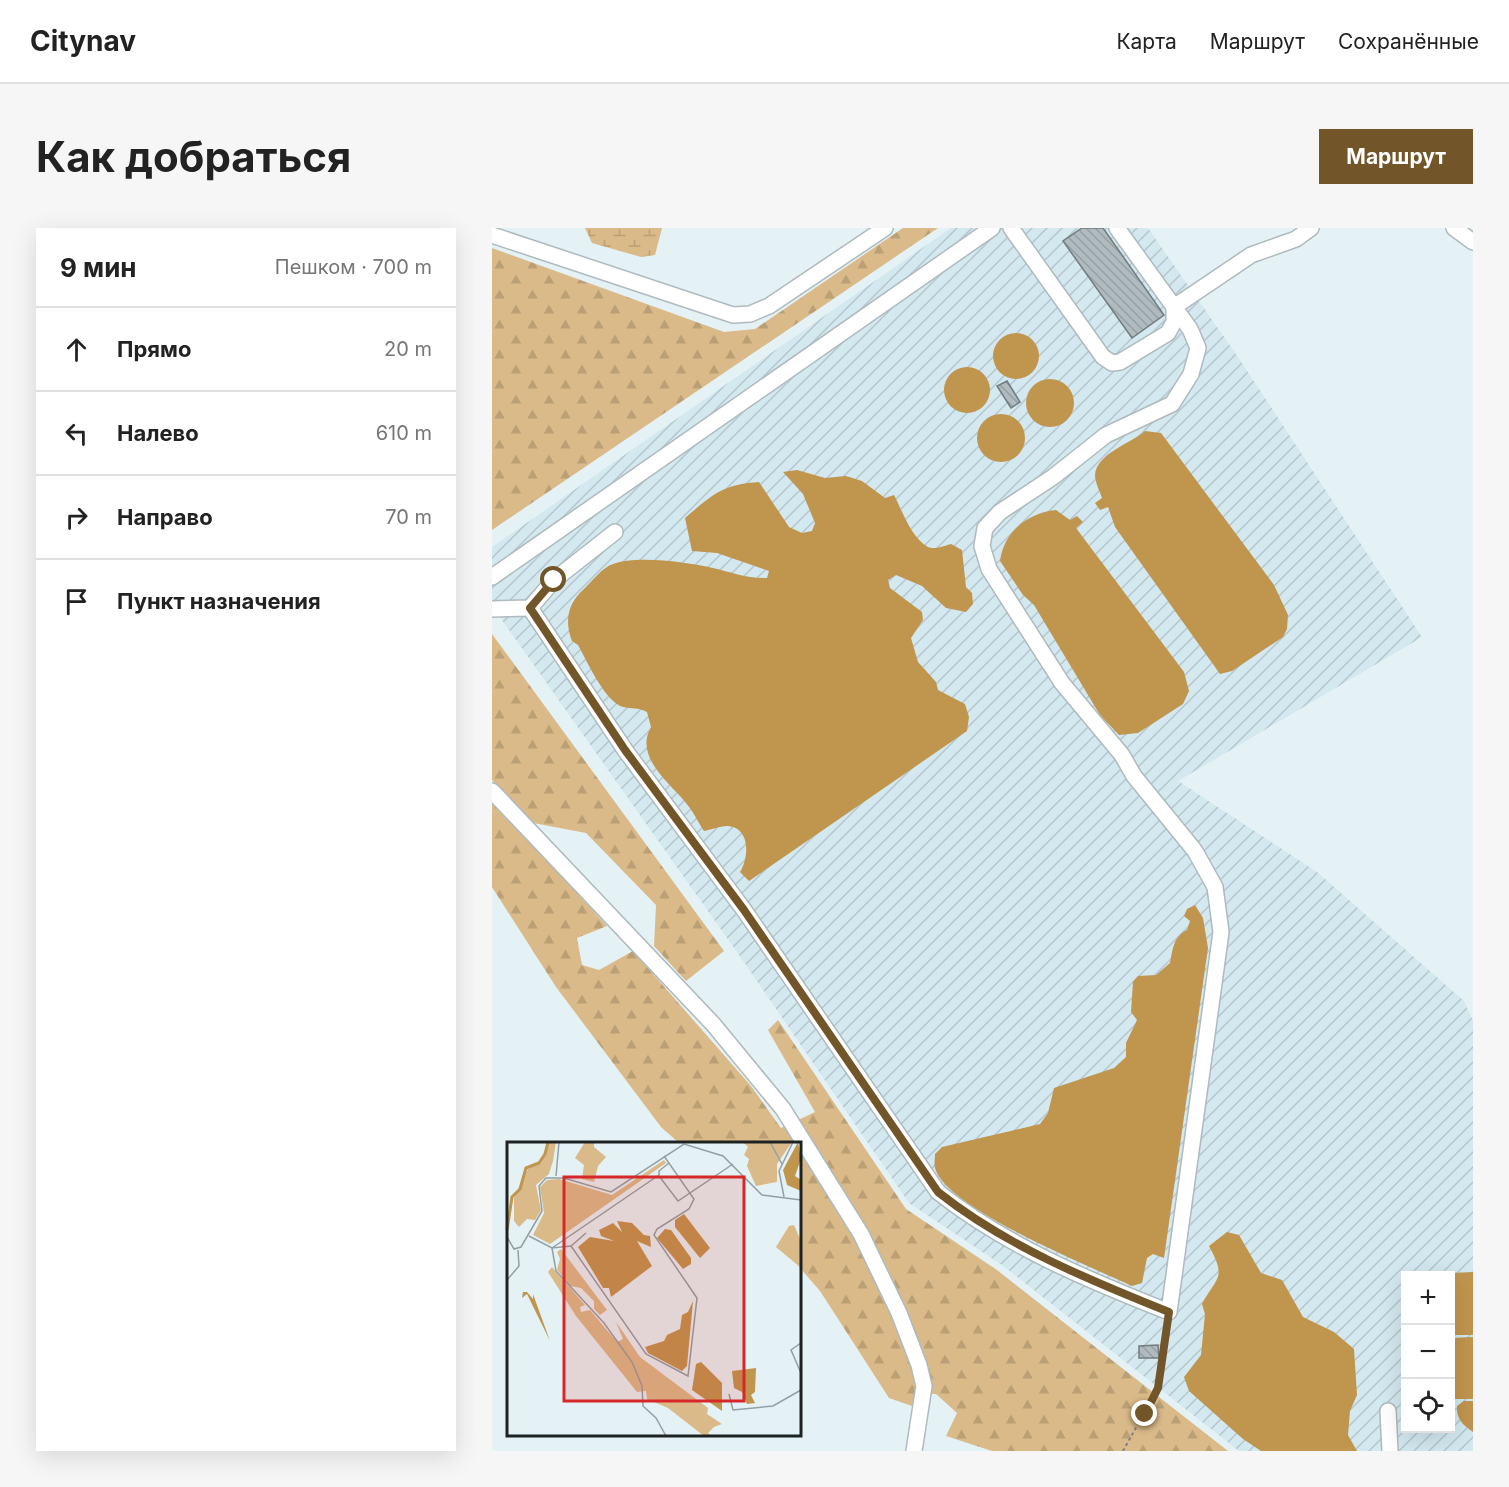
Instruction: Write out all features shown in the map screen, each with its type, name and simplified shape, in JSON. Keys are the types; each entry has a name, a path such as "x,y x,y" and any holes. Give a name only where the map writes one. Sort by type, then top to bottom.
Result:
{"street":[{"path":"492,235 733,315 750,314 770,306 885,228"},
{"path":"492,577 992,228"},
{"path":"1011,228 1103,357 1112,363 1120,362 1168,333 1174,322 1174,307"},
{"path":"530,608 625,750 744,910 938,1192 969,1217 1083,1277 1169,1312 1221,932 1215,887 1195,850 1134,776 1122,755 1062,683 988,569 982,546 984,528 1000,512 1053,477 1106,435 1172,404 1191,375 1198,348 1190,329 1117,228"},
{"path":"1174,307 1251,255 1296,239 1311,228"},
{"path":"1454,228 1473,242"},
{"path":"492,609 530,608 554,580 615,532"},
{"path":"492,791 713,1024 790,1119 861,1234 898,1313 919,1365 924,1386 914,1451"},
{"path":"1388,1411 1390,1451"}],"path":[{"path":"1123,1451 1158,1388 1169,1312"}],"shaded area":[{"path":"951,228 1148,228 1238,357 1422,637 1178,781 1317,872 1464,1001 1473,1021 1473,1451 1239,1451 1002,1265 909,1203 739,955 492,606 492,547"},
{"path":"1021,333 1033,339 1038,347 1038,365 1033,373 1025,378 1011,379 1003,376 996,369 993,351 996,343 1003,336"},
{"path":"972,367 984,373 989,381 989,399 984,407 976,412 962,413 954,410 947,403 944,385 947,377 954,370"},
{"path":"1050,379 1067,386 1074,403 1067,420 1050,427 1033,420 1026,403 1033,386"},
{"path":"1001,414 1018,421 1025,438 1018,455 1001,462 984,455 977,438 984,421"},
{"path":"1145,431 1161,433 1274,585 1288,615 1287,629 1283,637 1232,671 1220,674 1115,527 1108,507 1100,510 1095,503 1102,498 1095,475 1097,467 1108,455"},
{"path":"797,470 825,478 846,476 862,481 885,498 894,495 912,531 922,543 933,548 951,544 962,550 966,587 972,593 973,604 966,612 946,608 922,586 896,575 888,580 890,588 922,612 923,620 911,638 918,662 936,682 938,690 965,704 969,717 967,731 749,881 740,872 746,852 744,837 735,828 727,826 704,831 689,806 663,778 650,759 647,738 651,727 647,712 616,704 603,689 578,645 572,641 568,619 571,606 579,594 606,568 623,561 676,562 767,578 769,571 717,553 692,551 685,518 727,488 759,482 789,527 802,533 812,531 815,523 803,494 783,472"},
{"path":"1056,510 1070,520 1077,516 1083,522 1076,528 1184,672 1189,691 1183,704 1138,733 1119,735 1100,715 1034,605 1023,595 1000,561 1006,541 1019,526 1036,515"},
{"path":"1195,905 1203,918 1208,948 1164,1258 1153,1254 1147,1258 1142,1283 1132,1286 1023,1235 965,1201 945,1184 935,1168 935,1154 942,1147 1040,1124 1048,1113 1054,1088 1114,1068 1126,1057 1126,1043 1137,1020 1131,1012 1133,982 1138,976 1156,975 1170,963 1176,940 1187,930 1190,921 1184,916 1187,909"},
{"path":"1227,1232 1239,1235 1261,1273 1282,1280 1303,1317 1334,1332 1354,1349 1357,1395 1350,1411 1348,1435 1357,1451 1261,1451 1243,1439 1189,1391 1184,1377 1201,1355 1205,1314 1202,1304 1216,1282 1219,1271 1209,1246"},
{"path":"1473,1272 1473,1335 1455,1335 1455,1273"},
{"path":"1473,1337 1473,1399 1455,1399 1455,1338"},
{"path":"1464,1401 1473,1401 1473,1432 1463,1424 1458,1415 1457,1406"}],"green space":[{"path":"585,228 662,228 655,255 641,257 592,243"},
{"path":"903,228 938,228 492,530 492,248 724,332 755,329"},
{"path":"492,634 724,951 686,981 654,946 656,905 586,833 528,822 492,780"},
{"path":"492,799 607,926 577,938 582,965 599,970 633,951 751,1086 781,1128 815,1112 768,1030 778,1020 906,1209 997,1270 1228,1451 992,1451 946,1436 957,1413 936,1394 915,1394 912,1406 889,1398 820,1291 801,1269 801,1142 678,1142 661,1127 556,987 492,887"}],"building":[{"path":"1082,228 1103,228 1164,315 1132,338 1063,241"},
{"path":"1007,381 1020,402 1011,408 997,386"},
{"path":"1158,1345 1159,1358 1139,1358 1139,1346"}],"route":[{"path":"554,580 530,608 625,750 744,910 889,1124 938,1192 969,1217 1083,1277 1169,1312 1158,1388 1145,1414"}]}
